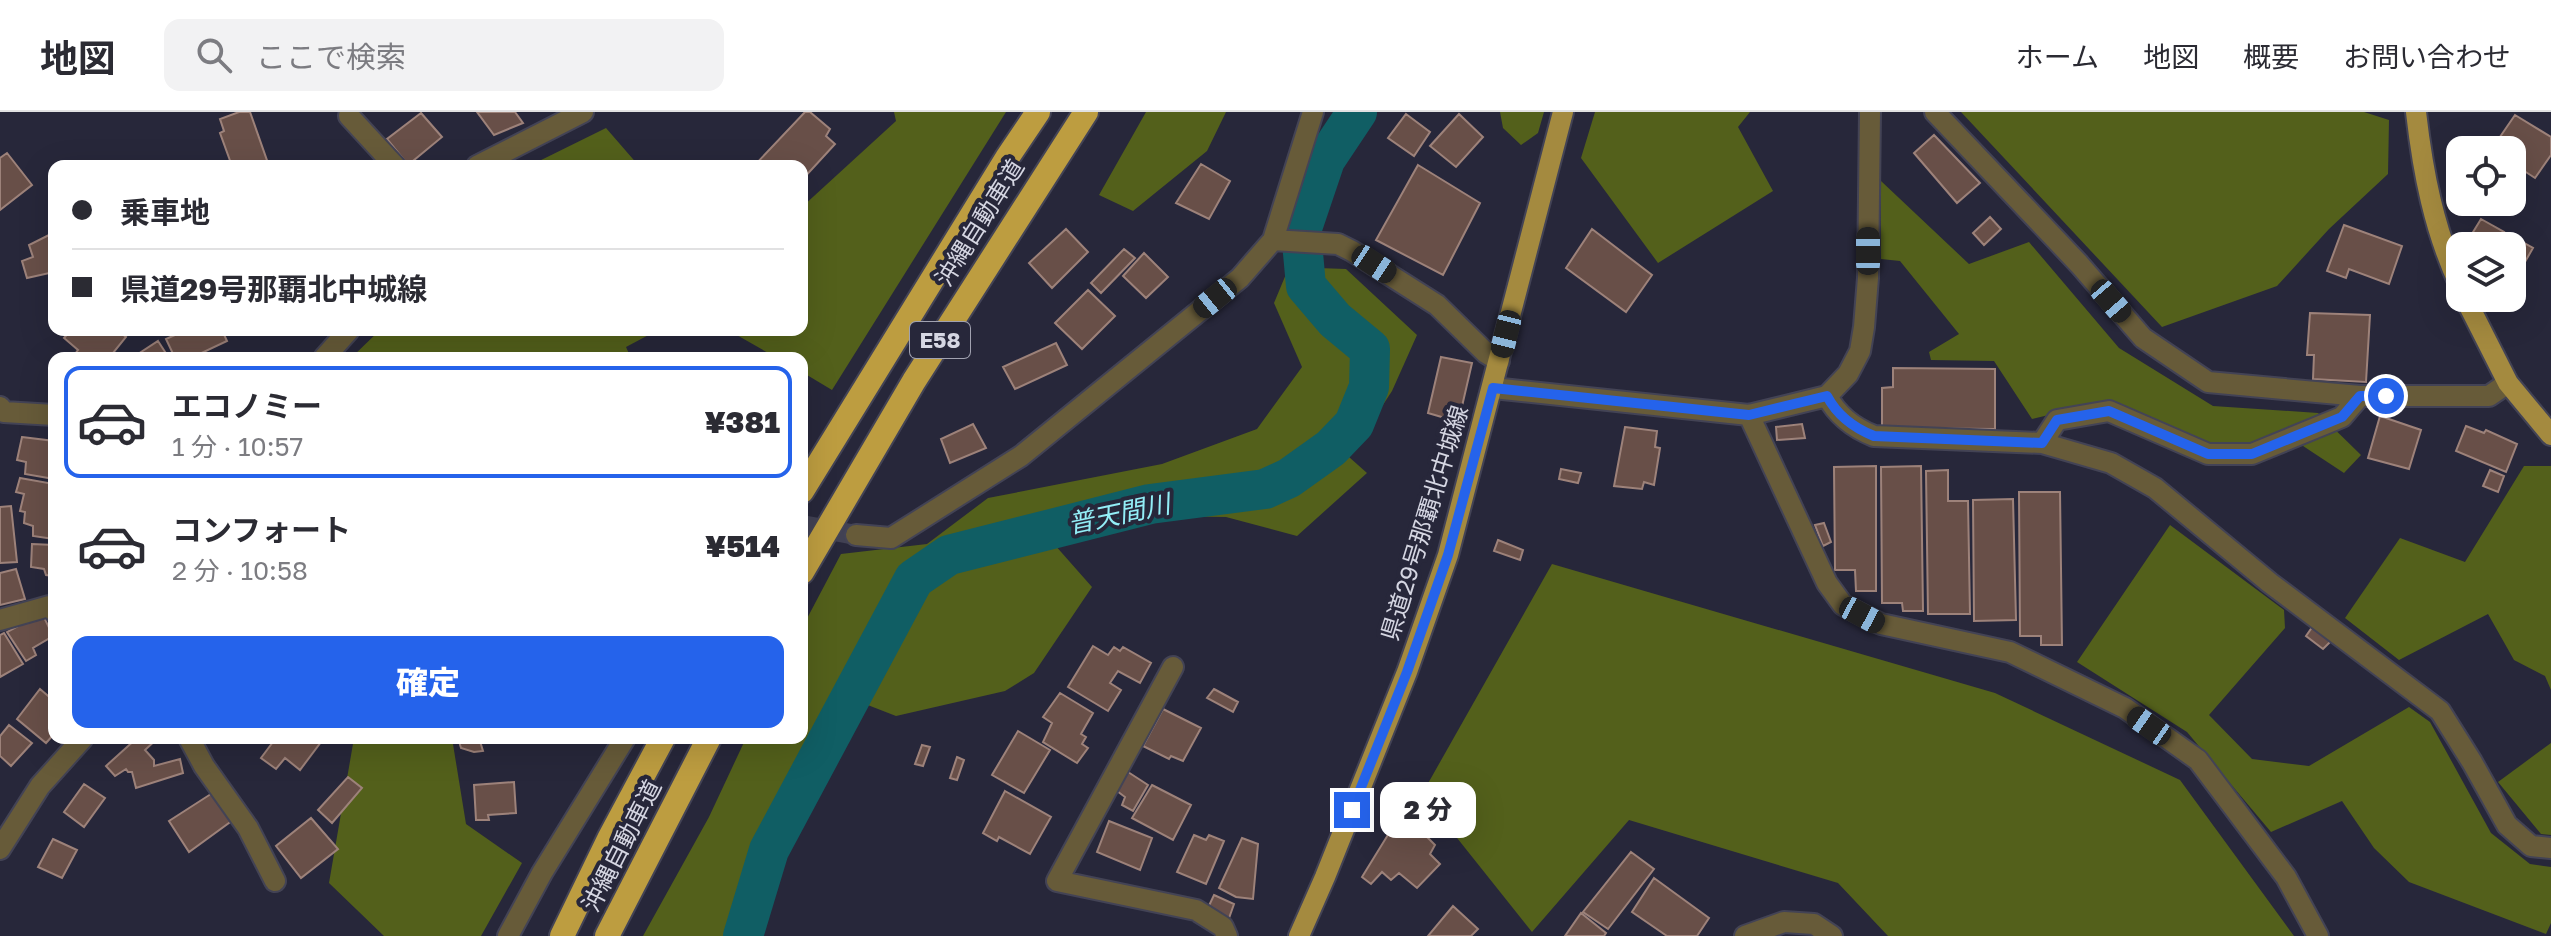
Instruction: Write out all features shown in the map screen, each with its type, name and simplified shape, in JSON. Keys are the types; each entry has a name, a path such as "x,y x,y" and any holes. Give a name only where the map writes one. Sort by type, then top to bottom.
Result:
{"highway":[{"name":"沖縄自動車道","path":"808,481 1038,112"},
{"name":"沖縄自動車道","path":"808,562 914,381 1086,112"},
{"name":"沖縄自動車道","path":"562,936 660,744"},
{"name":"沖縄自動車道","path":"607,936 706,744"}],"main road":[{"name":"県道29号那覇北中城線","path":"1299,936 1428,614 1448,555 1563,112"},
{"path":"2416,112 2430,204 2446,255"},
{"path":"2472,312 2508,383 2551,435"}],"street":[{"path":"489,160 583,112"},
{"path":"856,535 891,538 1021,456 1240,278 1274,240 1313,112"},
{"path":"1493,388 1749,415 1827,396 1848,374 1860,351 1864,327 1868,278 1870,112"},
{"path":"1935,112 2079,264 2143,338 2208,382 2360,396 2489,396 2508,383"},
{"path":"349,116 389,160"},
{"path":"1274,240 1338,244 1437,305 1486,353 1499,361"},
{"path":"329,352 344,336"},
{"path":"1827,396 1843,417 1874,436 2042,443 2111,463 2155,488 2270,583 2440,711 2507,825 2531,846 2551,848"},
{"path":"2042,443 2057,420 2109,411 2208,454 2252,454 2342,417 2360,396"},
{"path":"0,407 4,412 48,415"},
{"path":"1749,415 1827,583 1843,605 1881,624 2010,652 2125,708 2198,760 2286,877 2318,936"},
{"path":"0,620 48,606"},
{"path":"1173,667 1057,881 1196,910 1223,927 1227,936"},
{"path":"0,849 40,786 78,744"},
{"path":"192,744 248,828 275,881"},
{"path":"508,936 542,873 621,744"},
{"path":"1745,936 1784,922 1814,924 1832,936"}],"green space":[{"path":"894,112 1006,112 832,390 808,376 808,352 766,352 738,336 808,336 808,202 896,121"},
{"path":"1146,112 1226,112 1207,151 1133,211 1099,195"},
{"path":"1500,112 1544,112 1538,133 1521,145 1503,128"},
{"path":"1595,112 1750,112 1738,127 1773,191 1658,263 1581,158"},
{"path":"1961,112 2364,112 2389,120 2388,174 2329,229 2277,286 2162,327"},
{"path":"606,128 634,160 541,160"},
{"path":"1881,181 1969,264 2029,242 2119,348 2213,406 2318,413 2361,455 2344,473 2300,444 2208,447 2107,401 2032,419 1994,361 1931,360 1929,352 1959,334 1900,261 1881,259"},
{"path":"1289,267 1346,269 1417,335 1392,391 1349,457 1367,473 1297,536 1226,517 1066,515 1054,544 1092,587 1034,673 1005,691 896,716 860,702 787,831 778,875 758,936 643,936 709,817 743,744 808,744 808,617 841,554 927,544 988,498 1162,464 1257,429 1302,367 1274,303"},
{"path":"374,336 647,336 626,347 628,352 357,352"},
{"path":"2524,466 2551,466 2551,690 2545,676 2514,660 2488,614 2399,660 2345,618 2400,538 2465,562"},
{"path":"2170,525 2284,610 2285,628 2209,715 2252,759 2309,766 2409,707 2430,722 2491,833 2530,864 2551,867 2551,923 2546,934 2409,882 2374,848 2342,801 2271,832 2187,732 2077,662"},
{"path":"1552,564 1995,693 2180,780 2294,936 1888,936 1838,883 1629,820 1532,932 1422,794"},
{"path":"2551,743 2551,835 2541,834 2498,782"},
{"path":"353,744 453,744 466,824 522,863 481,936 384,936 329,883"}],"building":[{"path":"239,112 250,112 267,160 230,160 220,133 224,131 220,119"},
{"path":"477,112 515,112 523,123 494,135"},
{"path":"805,112 810,112 830,129 826,136 835,144 808,173 808,160 760,160"},
{"path":"421,113 442,137 414,160 404,160 387,139"},
{"path":"1406,114 1430,132 1414,156 1388,138"},
{"path":"1459,114 1483,137 1456,167 1430,146"},
{"path":"2515,115 2551,137 2551,155 2535,178 2526,172 2526,136 2501,136"},
{"path":"1934,135 1980,183 1957,203 1914,153"},
{"path":"7,153 32,185 0,210 0,158"},
{"path":"1201,164 1230,181 1209,219 1176,203"},
{"path":"1418,165 1480,203 1443,275 1376,240"},
{"path":"1990,217 2001,229 1984,245 1973,233"},
{"path":"2481,219 2504,232 2473,232"},
{"path":"2344,225 2402,246 2389,284 2349,269 2346,278 2327,271"},
{"path":"1066,229 1088,252 1052,288 1029,263"},
{"path":"1592,229 1652,275 1626,312 1566,268"},
{"path":"48,236 48,273 27,278 22,261 33,257 29,245"},
{"path":"2526,244 2533,248 2526,260"},
{"path":"1124,249 1135,258 1101,293 1091,283"},
{"path":"1144,253 1168,277 1146,298 1123,276"},
{"path":"1088,290 1115,316 1082,349 1055,323"},
{"path":"2310,313 2370,315 2366,382 2313,379 2314,355 2307,355"},
{"path":"173,336 225,336 227,341 204,352 172,352 166,339"},
{"path":"126,337 114,352 76,352 78,350 64,338"},
{"path":"158,341 165,352 141,352"},
{"path":"1056,343 1067,365 1015,389 1003,367"},
{"path":"1441,357 1472,363 1460,415 1447,412 1445,418 1428,413"},
{"path":"1893,368 1995,369 1995,429 1882,428 1882,388 1893,387"},
{"path":"2380,416 2421,430 2409,469 2368,458"},
{"path":"973,424 986,448 950,463 941,439"},
{"path":"1802,424 1805,438 1777,440 1776,427"},
{"path":"2466,426 2484,433 2486,430 2517,444 2506,472 2456,451"},
{"path":"1625,427 1657,431 1655,447 1660,448 1654,485 1644,482 1642,489 1614,486"},
{"path":"22,437 48,440 48,478 25,474 26,462 17,460"},
{"path":"1876,466 1876,591 1856,591 1855,570 1835,570 1834,467"},
{"path":"1921,466 1923,611 1903,611 1902,603 1882,603 1881,467"},
{"path":"1561,469 1581,473 1578,483 1559,479"},
{"path":"1948,470 1948,501 1968,501 1970,614 1928,614 1926,471"},
{"path":"2490,470 2504,476 2498,492 2483,486"},
{"path":"20,478 48,483 48,538 33,536 33,526 24,523 25,512 20,511 24,494 16,492"},
{"path":"2019,492 2060,492 2062,645 2041,645 2041,636 2020,636"},
{"path":"2013,499 2016,620 1974,621 1973,500"},
{"path":"11,506 17,562 0,563 0,507"},
{"path":"1824,523 1831,542 1823,546 1815,525"},
{"path":"1498,540 1523,550 1520,560 1494,551"},
{"path":"32,544 48,545 48,575 44,569 31,567"},
{"path":"16,569 25,599 0,605 0,573"},
{"path":"42,613 48,626 48,639 33,648 36,655 26,661 7,632"},
{"path":"2313,626 2332,640 2323,649 2306,636"},
{"path":"4,633 23,664 0,677 0,635"},
{"path":"1093,646 1108,655 1114,647 1120,651 1123,647 1151,663 1140,683 1118,671 1110,683 1121,690 1108,711 1068,687"},
{"path":"40,689 48,696 46,743 17,719"},
{"path":"1214,689 1238,702 1233,712 1207,698"},
{"path":"1060,693 1093,713 1081,734 1086,737 1082,744 1088,748 1077,763 1043,742 1052,723 1043,717"},
{"path":"1163,709 1201,728 1183,761 1171,756 1169,759 1143,746"},
{"path":"9,725 32,743 11,766 0,756 0,736"},
{"path":"1018,731 1050,750 1024,793 992,775"},
{"path":"130,744 152,744 145,750 154,760 154,766 180,759 183,773 136,788 132,772 126,769 115,776 106,766"},
{"path":"272,744 320,744 300,770 285,758 276,769 261,758"},
{"path":"460,744 481,744 483,751 474,752 461,748"},
{"path":"922,745 930,747 923,766 915,764"},
{"path":"957,757 964,760 957,780 950,778"},
{"path":"1128,772 1148,785 1133,811 1122,805 1125,797 1117,791"},
{"path":"348,777 362,788 332,823 318,810"},
{"path":"514,782 516,813 488,815 489,820 476,820 474,785"},
{"path":"84,784 105,798 84,827 64,812"},
{"path":"1152,785 1191,805 1173,840 1132,818"},
{"path":"1005,791 1051,817 1030,854 999,837 997,841 983,833"},
{"path":"214,792 233,820 189,852 169,821"},
{"path":"1402,812 1435,845 1430,854 1440,864 1417,888 1399,873 1391,880 1382,872 1371,884 1362,877"},
{"path":"311,818 338,849 301,878 276,846"},
{"path":"1109,821 1152,838 1140,870 1097,852"},
{"path":"1194,835 1206,840 1209,835 1224,841 1206,884 1177,872"},
{"path":"1242,838 1258,844 1253,899 1236,897 1219,888"},
{"path":"53,839 77,850 62,878 38,867"},
{"path":"1631,852 1654,869 1608,929 1583,912"},
{"path":"1654,878 1709,918 1697,936 1667,936 1632,912"},
{"path":"1214,895 1234,904 1228,921 1206,912"},
{"path":"1453,906 1478,929 1471,936 1428,936"},
{"path":"1581,913 1606,933 1604,936 1565,936"}],"waterway":[{"name":"普天間川","path":"743,936 769,850 914,579 949,555 1150,504 1265,489 1289,478 1331,448 1354,424 1369,387 1370,349 1335,320 1306,286 1301,231 1325,160 1357,112"}],"tunnel":[{"path":"808,526 856,535"}],"route":[{"path":"1352,810 1407,672 1448,555 1493,388 1749,415 1827,396 1843,417 1874,436 2042,443 2057,420 2109,411 2208,454 2252,454 2342,417 2360,396 2386,396"}]}
